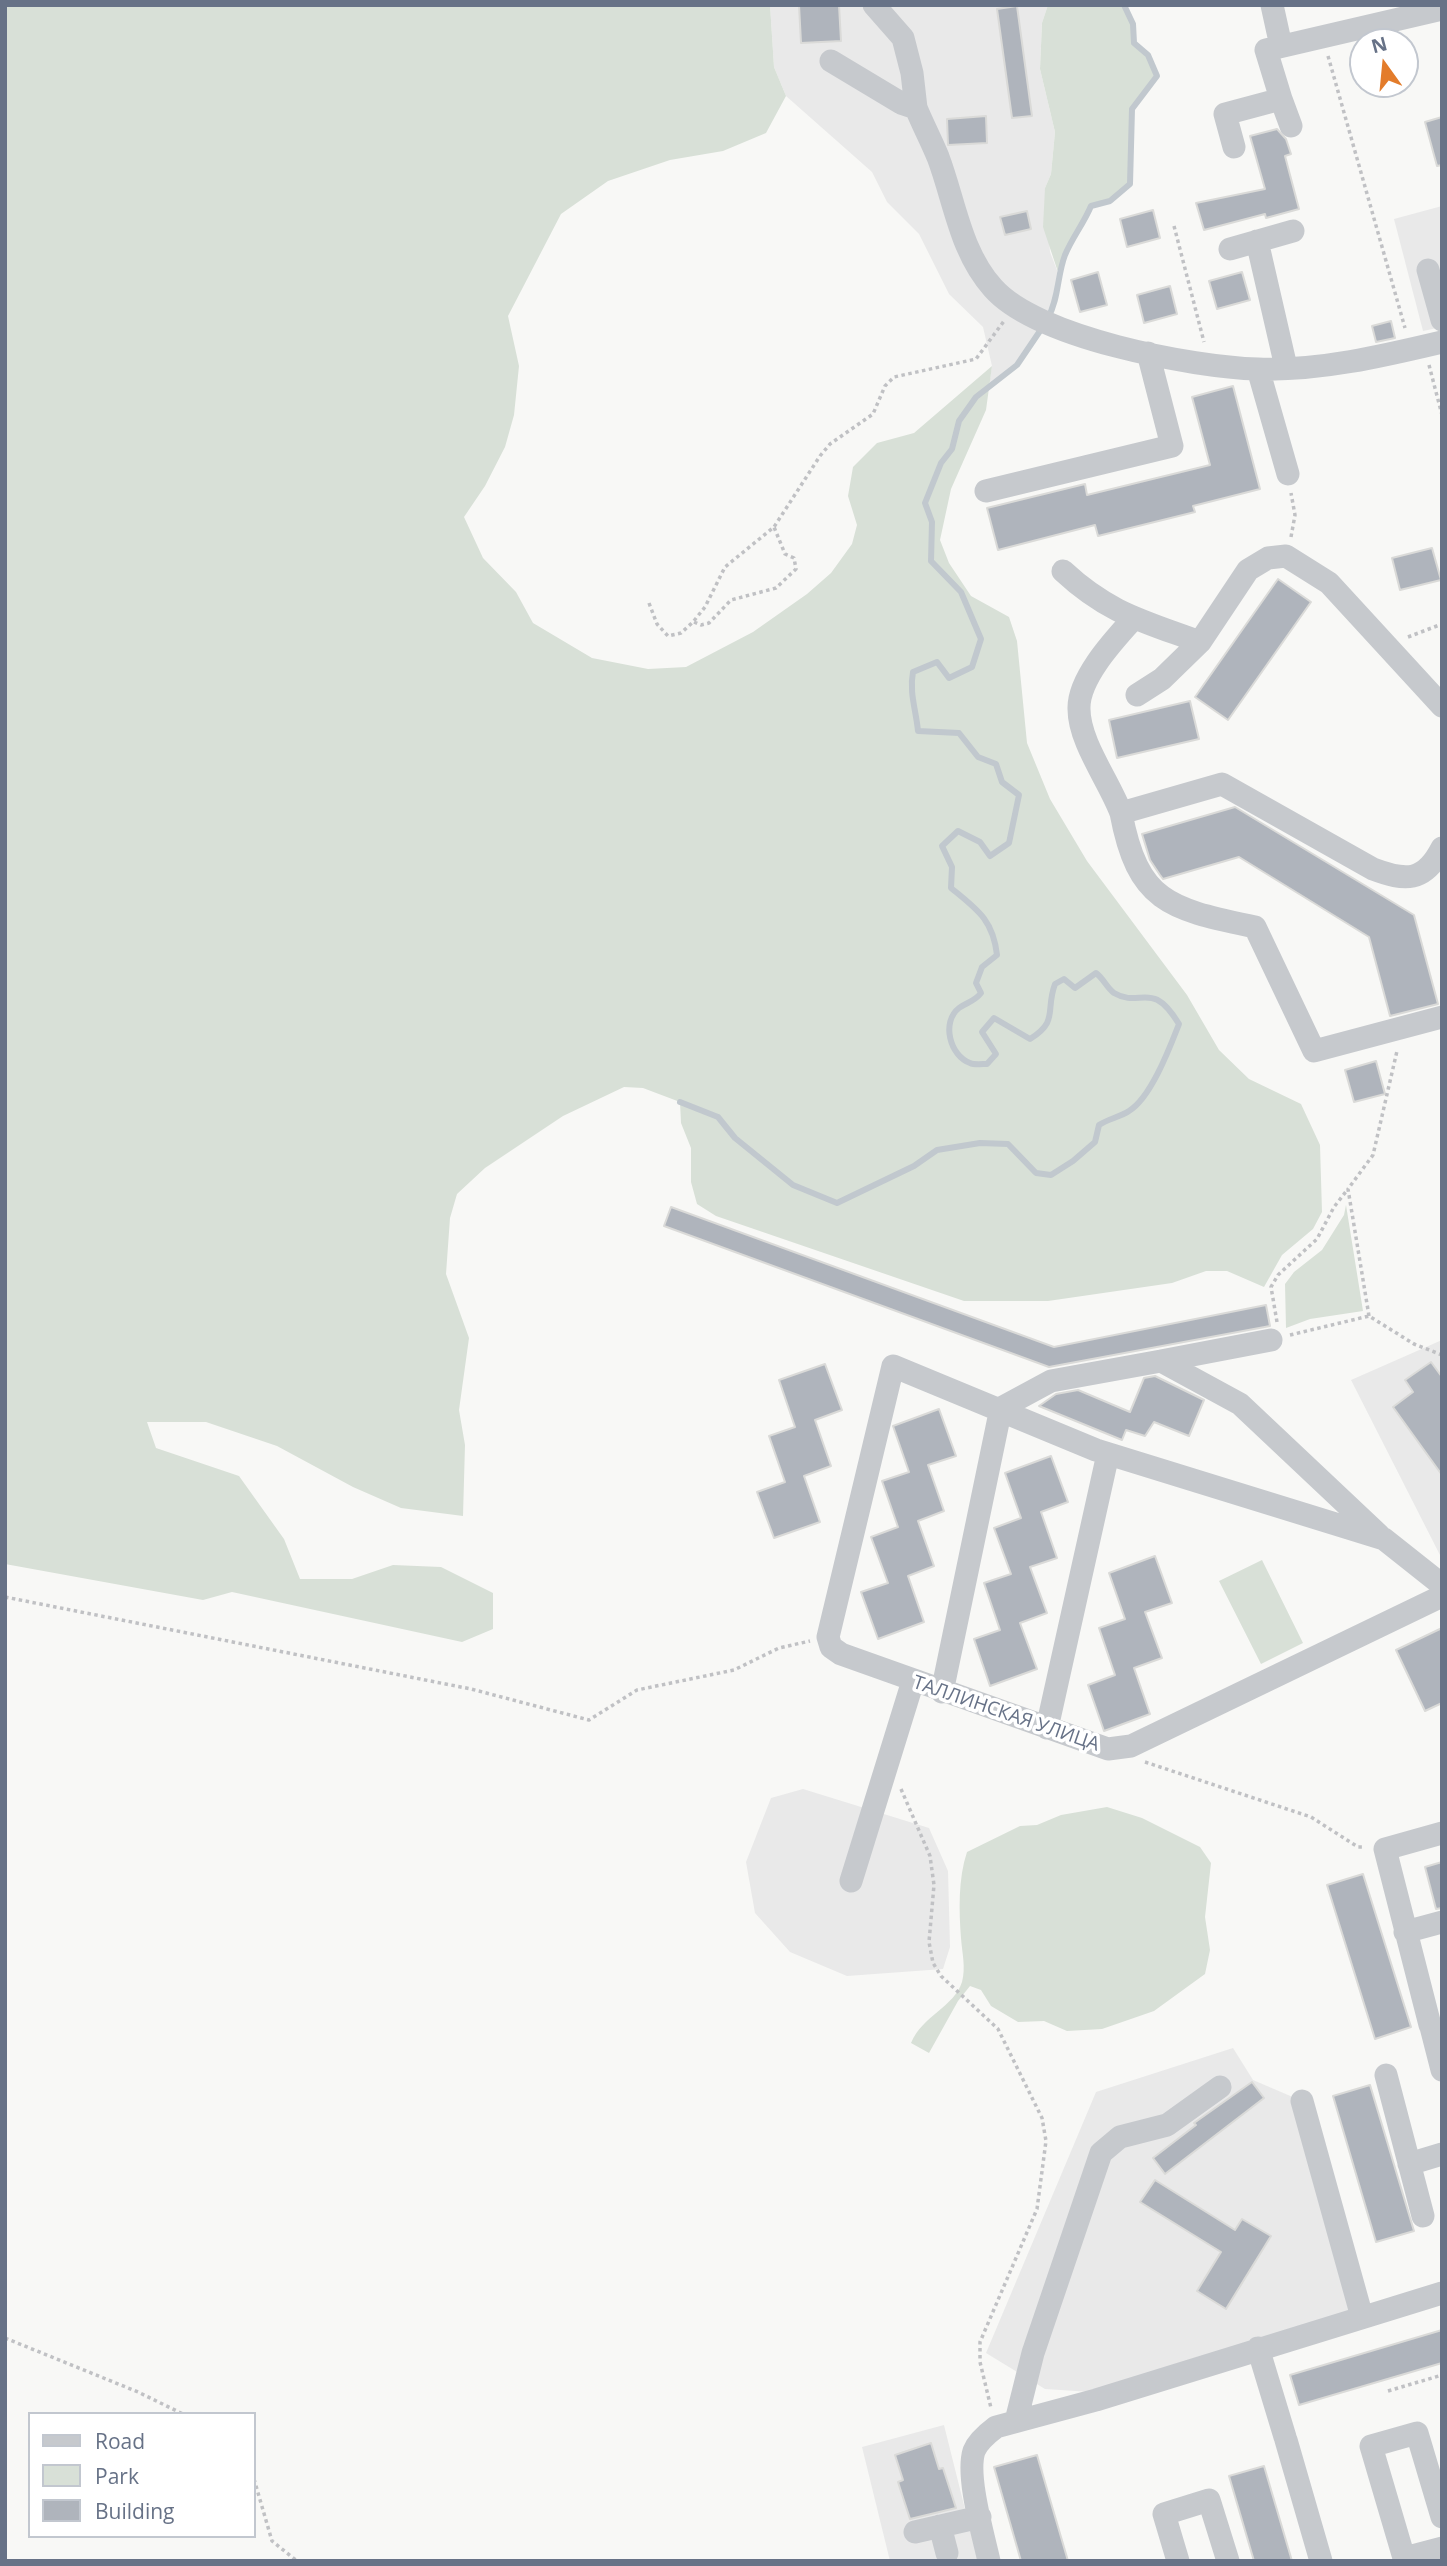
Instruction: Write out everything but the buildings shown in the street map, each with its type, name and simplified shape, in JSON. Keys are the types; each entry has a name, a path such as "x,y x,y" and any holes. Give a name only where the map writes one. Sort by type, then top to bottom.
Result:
{"street":[{"path":"874,5 903,38 912,73 916,108 938,157 973,261 994,290 1034,319 1088,339 1148,353 1258,369 1321,365 1426,345"},
{"path":"1272,5 1281,46"},
{"path":"1291,125 1266,50 1442,9"},
{"path":"831,61 901,103 916,108"},
{"path":"1234,147 1224,114 1281,99"},
{"path":"1230,249 1293,231"},
{"path":"1257,241 1286,367"},
{"path":"1428,270 1442,320"},
{"path":"986,491 1172,446 1148,353"},
{"path":"1258,369 1288,474"},
{"path":"1137,695 1162,679 1200,642 1248,570 1268,558 1286,556 1329,583 1442,706"},
{"path":"1063,571 1085,592 1112,610 1200,642"},
{"path":"1134,618 1103,653 1085,687 1079,708 1085,736 1121,813 1128,848 1144,881 1159,898 1255,927 1314,1051 1442,1017"},
{"path":"1121,813 1222,784 1373,869 1400,879 1420,875 1436,860 1442,848"},
{"path":"942,1692 1001,1408 1051,1381 1271,1340"},
{"path":"1161,1361 1240,1404 1384,1539 1442,1585"},
{"path":"828,1637 893,1366 1108,1454 1384,1539"},
{"path":"1047,1728 1108,1454"},
{"name":"ТАЛЛИНСКАЯ УЛИЦА","path":"828,1637 831,1647 841,1654 1108,1749 1131,1746 1442,1596"},
{"path":"851,1881 913,1681"},
{"path":"1442,1833 1385,1849 1405,1932 1432,2018 1442,2070"},
{"path":"1405,1932 1442,1922"},
{"path":"1385,2075 1423,2217"},
{"path":"1006,2424 1101,2153 1120,2137 1167,2125 1220,2087"},
{"path":"1302,2101 1362,2317"},
{"path":"1409,2164 1442,2154"},
{"path":"989,2561 972,2469 974,2451 984,2437 1006,2424 1096,2400 1442,2293"},
{"path":"1258,2348 1321,2561"},
{"path":"1442,2517 1417,2433 1371,2446 1404,2558 1442,2548"},
{"path":"1178,2561 1164,2514 1209,2500 1228,2561"},
{"path":"915,2532 980,2517"},
{"path":"940,2526 947,2553"}],"path":[{"path":"1323,37 1426,345 1442,415"},
{"path":"1174,226 1209,363"},
{"path":"649,603 657,624 668,636 681,633 705,607 725,567 774,527 830,444 873,414 885,386 894,377 915,370 976,359 1016,306"},
{"path":"1294,527 1295,515"},
{"path":"693,622 701,625 709,623 731,600 752,597 776,588 796,569 794,558 785,554 774,527"},
{"path":"1387,647 1427,627 1442,624"},
{"path":"1271,1340 1278,1319 1271,1287 1278,1275 1317,1240 1334,1206 1373,1156 1402,1028"},
{"path":"1348,1189 1369,1316"},
{"path":"1271,1340 1332,1322 1369,1316 1414,1344 1442,1355"},
{"path":"5,1597 509,1698 589,1720 638,1690 734,1670 779,1648 828,1637"},
{"path":"888,1759 930,1856 934,1885 930,1952 941,1976 998,2029 1042,2118 1046,2141 1037,2209 980,2342 980,2362 1006,2424"},
{"path":"1140,1760 1311,1817 1358,1847 1385,1849"},
{"path":"5,2338 138,2392 179,2412"},
{"path":"1388,2391 1442,2375"},
{"path":"256,2486 272,2541 297,2561"}],"shaded area":[{"path":"770,5 1048,5 1042,23 1040,69 1055,132 1051,174 1045,188 1050,252 1060,278 1054,306 1035,342 1017,365 989,385 992,366 983,327 949,294 919,234 887,202 872,172 786,96 774,67"},
{"path":"1442,206 1442,327 1423,331 1394,219"},
{"path":"1442,1340 1442,1559 1351,1380"},
{"path":"803,1789 929,1828 948,1871 950,1947 943,1969 847,1976 790,1952 755,1913 746,1862 771,1798"},
{"path":"1233,2048 1253,2080 1302,2101 1362,2317 1091,2392 1045,2389 986,2353 1096,2092"},
{"path":"944,2425 978,2561 890,2561 862,2447"}],"green space":[{"path":"5,5 770,5 774,67 786,96 766,133 723,151 670,160 608,181 561,214 508,316 519,366 514,415 505,447 485,486 464,517 483,558 516,592 533,623 592,658 648,669 686,667 753,632 807,594 831,573 852,544 857,525 848,496 853,467 877,443 914,433 992,366 986,410 951,489 940,540 949,563 971,596 1009,617 1017,641 1027,743 1050,799 1087,861 1187,995 1219,1050 1249,1079 1301,1104 1320,1145 1322,1212 1313,1229 1282,1255 1264,1287 1227,1271 1206,1271 1172,1283 1048,1301 964,1301 716,1216 697,1204 691,1182 691,1148 681,1123 680,1102 643,1088 624,1087 563,1116 485,1168 457,1194 450,1218 446,1274 469,1338 459,1410 465,1445 463,1516 401,1508 353,1487 277,1446 206,1422 147,1422 156,1448 239,1476 284,1539 300,1579 352,1579 393,1565 441,1567 493,1593 493,1629 462,1642 232,1592 203,1600 5,1564"},
{"path":"1048,5 1124,5 1133,24 1135,43 1148,55 1157,76 1132,109 1130,184 1110,201 1091,206 1069,250 1060,278 1043,227 1045,188 1051,174 1055,132 1040,69 1042,23"},
{"path":"1346,1205 1363,1311 1310,1319 1286,1328 1285,1284 1294,1272 1322,1250 1344,1215"},
{"path":"1262,1560 1303,1643 1261,1664 1219,1581"},
{"path":"1107,1807 1142,1818 1200,1847 1211,1863 1205,1917 1210,1950 1205,1974 1154,2011 1102,2029 1067,2031 1044,2021 1018,2022 991,2006 981,1990 970,1986 958,2001 929,2053 911,2043 923,2025 958,1991 962,1982 964,1965 960,1895 967,1852 1020,1826 1037,1825 1061,1815"}],"waterway":[{"path":"1048,318 1065,255 1091,206 1110,201 1130,184 1132,109 1157,76 1148,55 1134,43 1133,24 1124,5"},
{"path":"680,1102 718,1117 735,1138 793,1185 837,1203 914,1166 937,1150 980,1143 1008,1144 1036,1173 1051,1175 1095,1142 1099,1125 1137,1104 1152,1084 1165,1058 1179,1024 1169,1010 1153,998 1123,997 1114,993 1096,973 1075,988 1064,979 1055,984 1048,1021 1045,1027 1030,1039 994,1018 982,1032 996,1054 987,1064 972,1064 963,1059 950,1038 953,1014 981,993 976,983 982,967 997,955 988,924 951,888 952,867 942,846 958,831 980,842 990,856 1009,843 1019,795 1002,782 996,764 978,757 959,733 918,731 912,694 913,672 937,662 949,678 972,667 981,639 961,592 931,561 932,522 925,503 941,463 952,449 959,421 976,397 1017,365 1042,328"}]}
